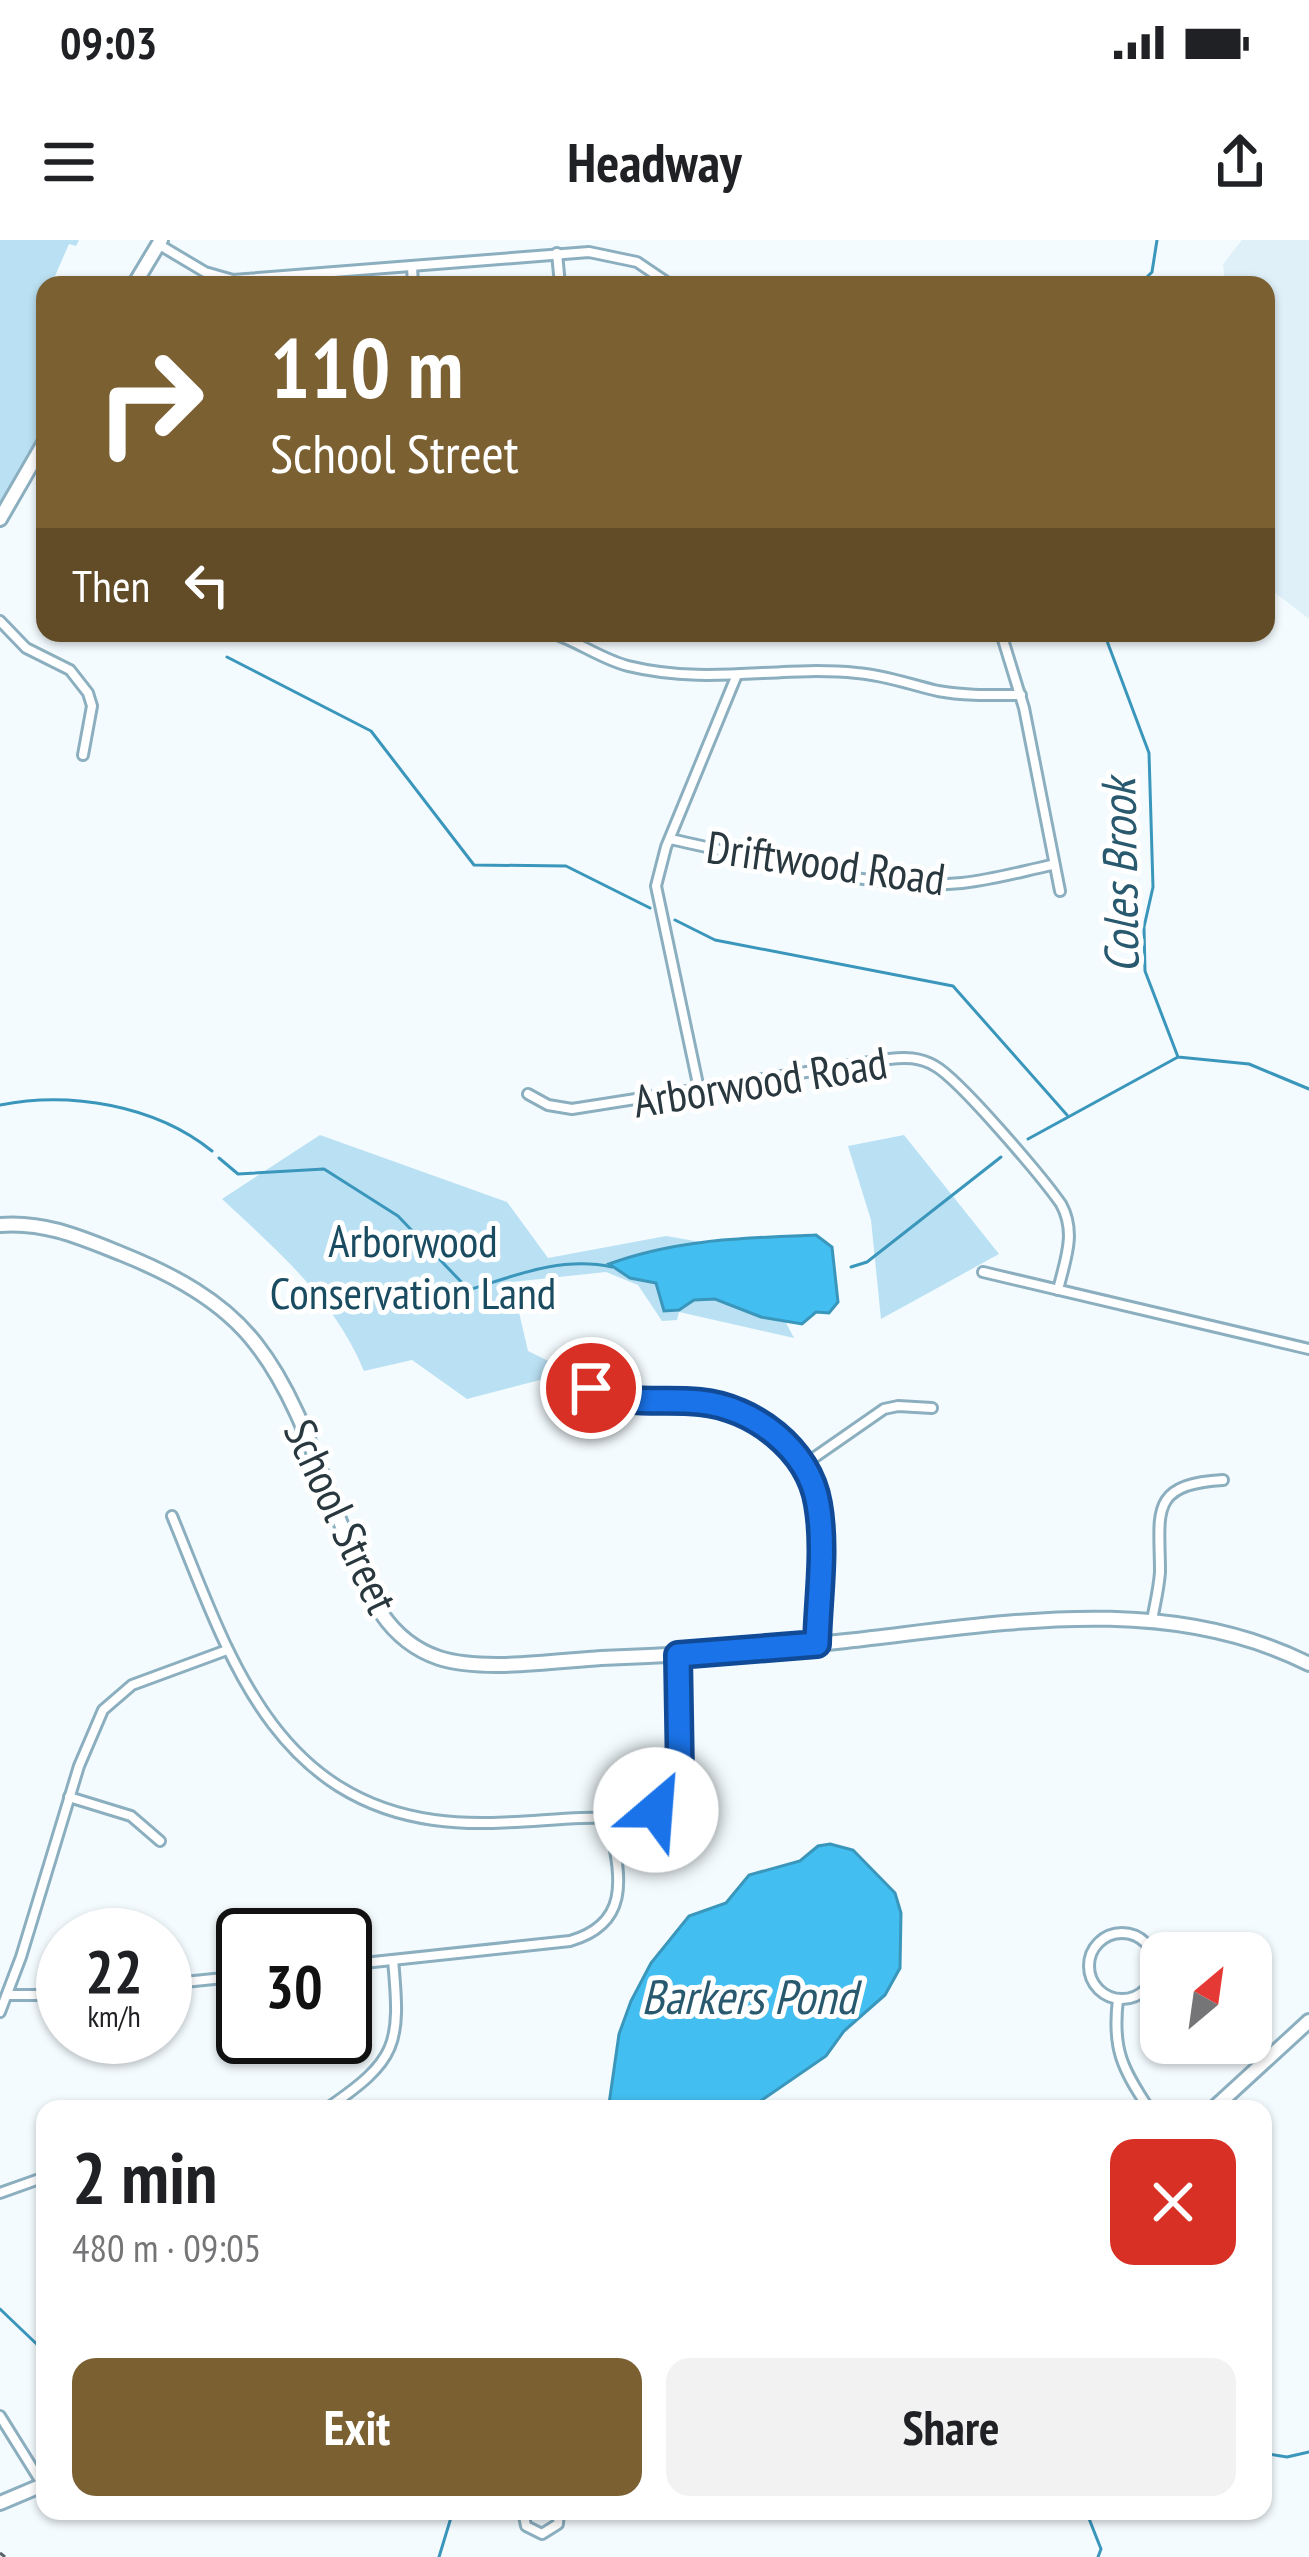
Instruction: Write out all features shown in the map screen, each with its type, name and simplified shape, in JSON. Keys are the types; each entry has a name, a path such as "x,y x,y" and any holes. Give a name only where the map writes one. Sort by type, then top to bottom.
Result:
{"street":[{"path":"139,276 159,242 220,276"},
{"path":"284,276 557,254 614,255 637,262 658,276"},
{"path":"557,254 559,276"},
{"path":"412,266 413,276"},
{"path":"0,519 36,457"},
{"path":"0,621 26,648 70,670 88,693 91,724 83,755"},
{"path":"573,642 628,666 705,677 816,670 859,673 945,693 1021,695"},
{"path":"591,642 592,650"},
{"path":"1004,642 1021,695 1060,890"},
{"path":"699,1089 657,896 659,867 736,677"},
{"name":"Driftwood Road","path":"669,839 855,876 925,883 978,881 1052,865"},
{"name":"Arborwood Road","path":"527,1094 548,1105 572,1108 898,1058 919,1059 938,1067 1066,1212 1070,1236 1058,1290"},
{"name":"School Street","path":"0,1225 63,1231 128,1256 185,1284 238,1323 283,1388 368,1595 407,1642 435,1657 463,1663 678,1655 1105,1618 1228,1632 1309,1664"},
{"path":"983,1272 1309,1349"},
{"path":"591,1388 633,1402 720,1404 765,1425 802,1466 818,1503 817,1644"},
{"path":"802,1466 884,1409 932,1408"},
{"path":"1152,1620 1160,1578 1159,1515 1184,1486 1223,1480"},
{"path":"172,1516 244,1687 283,1740 314,1768 363,1798 440,1821 609,1817 656,1810 676,1789 682,1765 678,1655"},
{"path":"0,2012 86,1744 110,1702 145,1679 227,1649"},
{"path":"69,1797 131,1816 160,1841"},
{"path":"372,1962 570,1941 591,1932 609,1918 618,1897 609,1817"},
{"path":"1129,1934 1150,1948 1154,1974 1143,1991 1118,1999 1096,1986 1089,1960 1103,1939 1129,1934"},
{"path":"339,2100 368,2079 388,2054 397,2017 393,1960"},
{"path":"7,1996 36,1995"},
{"path":"1118,1999 1115,2046 1143,2100"},
{"path":"1223,2100 1309,2021"},
{"path":"0,2193 36,2180"},
{"path":"0,2416 36,2472"},
{"path":"0,2503 36,2488"},
{"path":"525,2520 526,2526 542,2534 558,2520"}],"shaded area":[{"path":"1242,240 1309,240 1309,619 1275,593 1275,276 1224,276 1223,264"}],"green space":[{"path":"0,240 79,240 76,246 69,244 55,276 36,276 36,445 0,508"},
{"name":"Arborwood Conservation Land","path":"320,1135 507,1202 548,1258 666,1236 795,1258 784,1319 794,1338 679,1312 677,1320 662,1321 638,1285 606,1272 512,1282 528,1351 571,1372 467,1399 412,1360 364,1371 321,1299 222,1199"},
{"path":"904,1135 999,1254 881,1319 871,1220 848,1146"}],"water":[{"path":"816,1235 832,1247 838,1302 829,1313 816,1312 802,1324 761,1317 715,1299 694,1300 679,1310 664,1311 656,1283 630,1278 609,1264 685,1245"},
{"name":"Barkers Pond","path":"818,1846 853,1850 895,1893 901,1913 900,1968 885,1995 844,2031 826,2056 762,2100 610,2100 619,2034 631,2001 651,1963 689,1916 726,1903 749,1875 800,1861"}],"waterway":[{"name":"Coles Brook","path":"1148,276 1157,240"},
{"name":"Coles Brook","path":"1107,642 1149,753 1153,887 1144,927 1145,971 1178,1057 1249,1064 1309,1089"},
{"path":"227,657 371,731 474,865 566,866 650,908"},
{"path":"675,920 715,940 953,986 1067,1115"},
{"path":"1028,1139 1178,1057"},
{"path":"0,1105 55,1100 111,1106 165,1122 212,1151"},
{"path":"851,1267 867,1262 1001,1157"},
{"path":"219,1158 238,1174 324,1169 398,1216 469,1290 557,1265 612,1267"},
{"path":"0,2309 36,2343"},
{"path":"1272,2454 1309,2452"},
{"path":"439,2557 450,2520"},
{"path":"1090,2520 1101,2549 1098,2557"}],"railway":[{"path":"0,2553 5,2557"}],"route":[{"path":"591,1388 633,1402 694,1401 744,1413 783,1441 802,1466 818,1503 817,1644 678,1655 682,1765 676,1789 656,1810"}]}
